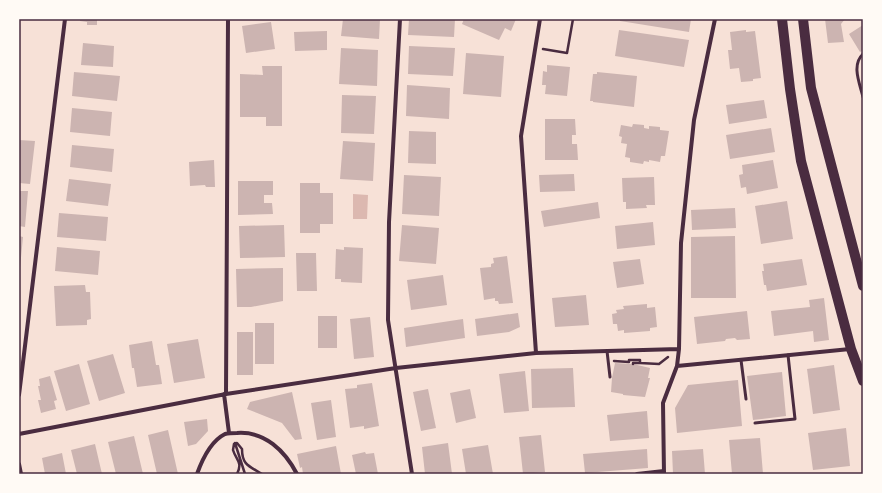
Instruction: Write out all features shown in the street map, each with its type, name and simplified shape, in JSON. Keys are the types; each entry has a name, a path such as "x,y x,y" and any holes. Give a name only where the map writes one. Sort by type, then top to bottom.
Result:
{"main road":[{"path":"782,19 790,89 801,161 851,349 863,381"},
{"path":"803,19 811,88 863,286"}],"street":[{"path":"19,395 65,19"},
{"path":"228,19 225,394 230,434"},
{"path":"400,19 390,222 388,320 412,474"},
{"path":"536,353 521,136 540,19"},
{"path":"637,474 664,473 663,403 677,366 679,349 681,235 694,120 715,19"},
{"path":"19,434 225,394 396,368 536,353 679,349"},
{"path":"677,366 851,349"},
{"path":"197,474 204,458 219,438 230,434 246,433 267,440 283,452 297,474"},
{"path":"19,464 21,474"}],"lane":[{"path":"863,54 859,58 856,67 863,97"},
{"path":"607,351 610,377"},
{"path":"754,423 795,419 788,355"},
{"path":"741,360 746,399"}],"path":[{"path":"535,51 546,49 567,53 573,19"},
{"path":"633,364 659,364 679,349"},
{"path":"610,377 612,360 629,362 629,360 640,360 640,363"},
{"path":"230,434 236,444 245,474"},
{"path":"236,444 234,444 233,450 240,466 237,474"},
{"path":"236,444 240,444 244,461 262,474"}],"shaded area":[{"path":"353,194 368,195 367,219 353,219"}],"building":[{"path":"80,19 97,19 97,25 87,25 87,22 80,21"},
{"path":"343,19 380,19 379,39 341,36"},
{"path":"409,19 455,19 454,37 408,35"},
{"path":"464,19 516,19 511,31 505,28 499,40 462,24"},
{"path":"620,19 691,19 689,32 620,21"},
{"path":"825,19 845,19 841,24 844,42 828,43"},
{"path":"271,22 275,49 246,53 242,26"},
{"path":"863,25 863,50 860,52 849,34"},
{"path":"619,30 689,40 684,67 615,56"},
{"path":"746,30 746,32 755,31 761,78 753,79 753,81 741,82 739,68 730,69 728,50 732,50 730,32"},
{"path":"327,31 327,50 295,51 294,32"},
{"path":"83,43 114,46 113,67 81,65"},
{"path":"409,46 455,48 453,76 408,74"},
{"path":"341,48 378,50 377,86 339,84"},
{"path":"466,53 504,56 501,97 463,94"},
{"path":"547,65 570,67 567,96 545,94 546,85 542,85 543,71 547,72"},
{"path":"262,66 282,66 282,126 266,126 266,117 240,117 240,74 263,75"},
{"path":"74,72 120,76 117,101 72,96"},
{"path":"597,72 637,76 634,107 590,101 593,74 597,74"},
{"path":"407,85 450,88 449,119 406,116"},
{"path":"342,95 376,96 374,134 341,133"},
{"path":"764,100 767,118 729,124 726,105"},
{"path":"72,108 112,112 110,136 70,132"},
{"path":"545,119 575,119 576,135 572,135 572,144 577,144 578,160 545,160"},
{"path":"633,124 644,125 644,128 649,129 649,126 660,127 660,130 669,131 665,156 661,156 660,162 649,160 649,162 644,161 643,164 630,162 630,158 625,157 627,144 621,143 622,137 619,136 621,125 632,127"},
{"path":"771,128 775,152 730,159 726,135"},
{"path":"409,131 436,132 436,164 408,163"},
{"path":"19,140 35,141 30,184 19,183"},
{"path":"343,141 375,143 373,181 340,179"},
{"path":"72,145 114,149 112,172 70,167"},
{"path":"214,160 215,187 206,187 205,185 190,186 189,162"},
{"path":"773,160 778,188 747,194 746,187 741,188 739,175 743,174 742,165"},
{"path":"574,174 575,191 540,192 539,175"},
{"path":"404,175 441,177 439,216 402,214"},
{"path":"654,177 655,205 646,205 647,208 626,209 626,202 623,202 622,178"},
{"path":"69,179 111,184 108,206 66,201"},
{"path":"238,181 273,181 273,195 264,195 264,203 272,203 273,214 238,215"},
{"path":"300,183 320,183 320,193 333,193 333,224 320,224 320,233 300,233"},
{"path":"19,191 28,191 25,227 19,226"},
{"path":"787,201 793,239 761,244 755,206"},
{"path":"598,202 600,218 544,227 541,211"},
{"path":"735,208 736,228 692,230 691,210"},
{"path":"59,213 108,217 106,241 57,237"},
{"path":"653,222 655,245 617,249 615,226"},
{"path":"284,225 285,257 240,258 239,226"},
{"path":"402,225 439,228 436,264 399,261"},
{"path":"19,236 23,237 20,268 19,268"},
{"path":"735,236 736,298 691,298 691,237"},
{"path":"57,247 100,251 98,275 55,271"},
{"path":"344,247 363,248 362,283 341,282 341,279 335,279 336,249 344,250"},
{"path":"296,253 316,253 317,291 297,291"},
{"path":"507,256 513,303 499,304 498,301 495,301 495,298 484,300 480,268 491,267 491,264 494,263 493,258"},
{"path":"640,259 644,284 617,288 613,262"},
{"path":"802,259 807,285 767,291 766,285 764,285 762,271 764,271 763,264"},
{"path":"283,268 283,301 251,307 237,307 236,269"},
{"path":"443,275 447,305 411,310 407,280"},
{"path":"85,285 86,292 90,292 91,319 87,320 87,325 56,326 54,286"},
{"path":"586,295 589,325 555,327 552,298"},
{"path":"824,298 829,340 814,342 813,331 774,336 771,311 810,307 809,300"},
{"path":"647,304 647,308 655,307 657,327 650,328 650,331 624,333 624,330 618,331 617,324 613,324 612,314 617,313 616,310 624,309 623,306"},
{"path":"747,311 750,339 737,340 735,338 726,339 725,341 697,344 694,317"},
{"path":"518,313 520,327 509,332 477,336 475,319"},
{"path":"318,316 337,316 337,348 318,348"},
{"path":"370,317 374,357 354,359 350,319"},
{"path":"463,319 465,338 406,347 404,328"},
{"path":"255,323 274,323 274,364 255,364"},
{"path":"237,332 253,332 253,375 237,375"},
{"path":"198,339 205,378 174,383 167,344"},
{"path":"152,341 156,365 159,365 162,384 137,387 134,368 132,368 129,345"},
{"path":"113,354 125,393 99,401 87,361"},
{"path":"615,363 633,364 650,368 648,378 650,378 645,397 623,395 611,392"},
{"path":"79,364 90,404 66,411 54,371"},
{"path":"834,365 840,410 813,414 807,369"},
{"path":"573,368 575,407 532,408 531,369"},
{"path":"525,371 529,411 504,413 499,374"},
{"path":"782,372 786,416 753,420 747,376"},
{"path":"50,376 57,400 54,401 56,409 41,413 38,400 41,400 38,386 40,386 39,379"},
{"path":"738,380 742,426 677,433 675,408 688,385"},
{"path":"372,383 379,426 364,429 364,426 350,428 345,389 357,388 357,385"},
{"path":"428,389 436,428 421,431 413,392"},
{"path":"470,389 476,418 456,423 450,393"},
{"path":"292,392 302,439 295,440 282,423 247,409 250,402"},
{"path":"331,400 336,437 317,440 311,403"},
{"path":"647,411 649,438 610,441 607,415"},
{"path":"207,419 208,431 196,444 188,446 184,422"},
{"path":"846,428 850,466 813,470 808,433"},
{"path":"168,430 178,474 157,474 148,435"},
{"path":"541,435 545,472 523,474 519,437"},
{"path":"134,436 143,474 116,474 108,442"},
{"path":"760,438 763,474 732,474 729,440"},
{"path":"448,443 452,474 425,474 422,447"},
{"path":"95,444 102,474 77,474 71,450"},
{"path":"488,445 493,474 466,474 462,449"},
{"path":"336,446 341,474 303,474 297,454"},
{"path":"647,449 648,468 585,473 583,454"},
{"path":"703,449 705,474 673,474 672,451"},
{"path":"365,452 366,454 374,453 378,474 356,474 352,455"},
{"path":"62,453 66,474 45,474 42,458"}]}
